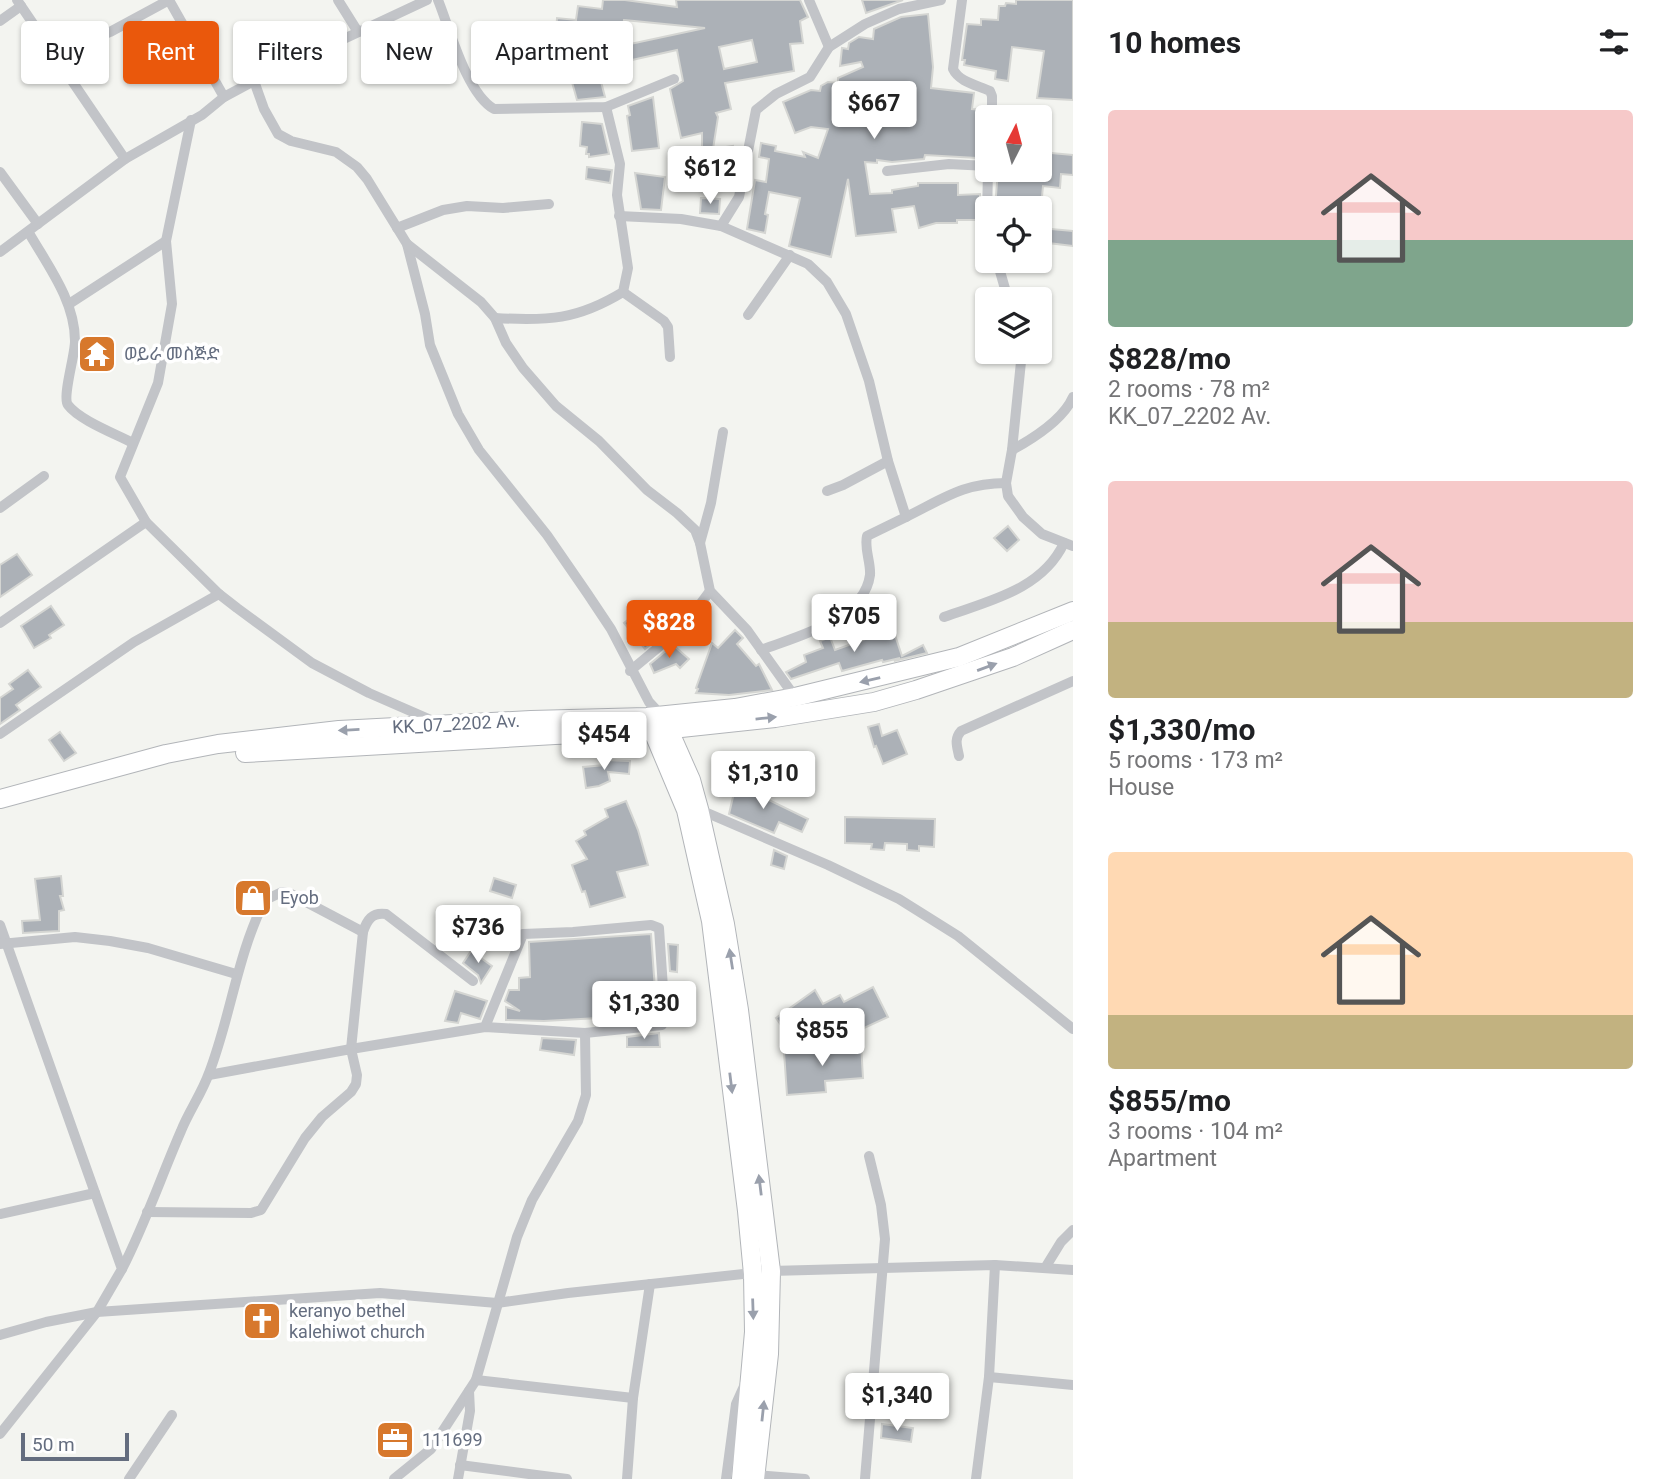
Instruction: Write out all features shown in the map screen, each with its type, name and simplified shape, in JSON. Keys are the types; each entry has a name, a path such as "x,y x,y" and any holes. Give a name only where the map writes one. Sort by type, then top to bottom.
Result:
{"main road":[{"name":"KK_07_2202 Av.","path":"0,799 166,754 218,744 339,730 531,720 656,719 735,708 795,697 959,657 1073,611"},
{"path":"0,809 155,766 204,757 656,719 775,718 874,702 957,678 1073,630"},
{"path":"656,719 692,810 711,921 747,1211 762,1273 769,1354 757,1477"},
{"path":"757,1477 750,1376 762,1273"}],"street":[{"path":"109,32 169,0 224,97"},
{"path":"338,0 358,32"},
{"path":"347,37 427,0"},
{"path":"438,0 473,88 485,103 494,108 514,110 606,107 674,79"},
{"path":"809,0 829,47"},
{"path":"721,226 740,197 756,110 776,94 810,77 829,47 865,24 899,9 941,0"},
{"path":"962,0 953,69 956,76 963,81 990,91 992,105"},
{"path":"0,21 19,3 32,21"},
{"path":"75,84 125,159"},
{"path":"0,252 125,159 248,84"},
{"path":"255,84 264,109 278,135 291,141 336,152 348,158 367,179 407,244 430,345 458,414 479,450 547,535 611,629 656,719"},
{"path":"495,318 533,320 566,317 597,307 623,292 628,268 617,195 620,164 606,107"},
{"path":"191,120 166,240 172,304 158,383 120,477 146,522 219,594 312,663 369,694 431,720 531,720"},
{"path":"887,171 949,164 975,167"},
{"path":"0,172 38,224"},
{"path":"397,228 443,210 467,206 503,208 550,204"},
{"path":"619,216 681,219 721,226 808,264 827,282 846,314 869,381 888,461 906,517"},
{"path":"29,233 69,304 75,322 75,359 65,396 66,403 76,413 133,443"},
{"path":"69,304 166,240"},
{"path":"407,244 481,302 495,318 506,343 523,368 556,406 599,441 647,490 695,530 701,543 709,591 747,630 795,697"},
{"path":"748,315 790,255"},
{"path":"623,292 664,321 668,327 670,357"},
{"path":"944,617 1018,590 1036,580 1069,545 1042,534 1023,517 1008,496 1006,483 1020,364"},
{"path":"1012,450 1032,439 1069,407 1073,397"},
{"path":"701,543 723,432"},
{"path":"827,491 888,461"},
{"path":"0,508 44,476"},
{"path":"761,650 827,624 854,607 864,596 870,572 867,536 962,488 986,483 1006,483"},
{"path":"0,623 146,522"},
{"path":"630,671 684,626 709,591"},
{"path":"0,734 134,642 219,594"},
{"path":"959,756 956,742 961,731 1073,681"},
{"path":"692,810 828,865 899,899 958,936 1073,1029"},
{"path":"0,1434 97,1312 139,1235 182,1129 209,1075 236,974 265,901 274,895 291,894 363,932"},
{"path":"147,1212 251,1213 261,1210 305,1138 322,1117 351,1093 357,1075 351,1049 363,932 371,917 379,913 386,914 474,981"},
{"path":"0,925 3,943 122,1269"},
{"path":"209,1075 485,1027 585,1033 663,1024 665,1018 659,928 656,925 523,934 485,1027"},
{"path":"3,943 75,937 110,941 148,948 236,974"},
{"path":"458,1479 473,1384 517,1237 532,1200 578,1121 586,1095 585,1033"},
{"path":"865,1479 885,1239 881,1205 869,1156"},
{"path":"0,1214 95,1193"},
{"path":"1045,1268 1061,1242 1073,1230"},
{"path":"976,1479 989,1377 995,1265"},
{"path":"0,1335 97,1312 380,1293 497,1303 762,1273 995,1265 1073,1270"},
{"path":"626,1479 650,1284"},
{"path":"726,1479 736,1404 750,1376"},
{"path":"989,1377 1073,1385"},
{"path":"473,1384 634,1398"},
{"path":"394,1479 431,1449 473,1384"},
{"path":"129,1479 172,1415"},
{"path":"460,1465 567,1479"},
{"path":"757,1477 805,1479"}],"building":[{"path":"603,0 677,7 676,0 800,0 808,17 800,21 803,43 790,44 794,71 725,83 731,109 716,113 718,117 713,149 733,146 737,165 718,169 716,162 711,162 709,173 702,173 702,133 681,138 670,89 683,81 677,50 633,60 633,43 705,28 624,20 557,21 557,18 576,20 578,6 602,9","holes":["752,40 757,62 724,69 719,47"]},
{"path":"862,0 903,0 866,13"},
{"path":"1016,0 1073,0 1073,100 1037,98 1044,51 1012,47 1008,81 995,79 996,71 964,65 965,60 962,60 967,24 981,25 981,19 998,20 999,6 1005,6 1006,3 1016,4"},
{"path":"928,14 933,67 931,88 974,93 972,109 975,109 975,158 925,155 924,159 865,162 870,194 892,193 892,190 918,186 918,183 958,183 958,195 980,194 975,196 975,220 936,223 919,228 914,206 892,209 896,232 856,236 848,179 831,257 789,246 800,198 769,192 765,233 747,229 755,180 766,182 769,159 759,157 761,143 776,146 775,151 805,157 803,152 818,158 828,129 811,127 795,133 783,102 811,90 820,91 821,86 828,82 838,83 838,78 863,67 861,62 840,66 842,48 848,49 849,43 859,37 873,39 874,29 901,17"},
{"path":"572,84 602,84 605,97 577,100"},
{"path":"653,97 659,148 632,151 628,106"},
{"path":"582,122 602,124 609,154 589,157 589,154 586,154 587,147 580,146"},
{"path":"1052,153 1073,155 1073,175 1061,174 1060,188 1043,186 1042,196 996,196 997,182 1052,182"},
{"path":"587,167 612,170 610,183 586,179"},
{"path":"635,173 665,177 661,210 641,209"},
{"path":"701,198 720,199 719,214 700,213"},
{"path":"1052,229 1073,231 1073,246 1052,243"},
{"path":"1008,526 1019,540 1007,551 994,538"},
{"path":"17,554 32,575 0,597 0,565"},
{"path":"51,606 64,625 49,635 51,638 34,648 21,626"},
{"path":"652,607 671,627 645,649 624,623 633,616 636,619"},
{"path":"893,629 902,656 923,645 927,653 894,661 900,658 882,660 842,671 839,663 791,679 786,672 806,662 804,655 823,648 820,641 830,637 835,650"},
{"path":"735,630 743,638 737,644 756,666 759,664 772,690 729,695 696,693 712,643 718,648"},
{"path":"673,645 689,659 680,668 676,664 654,673 650,664"},
{"path":"28,670 41,687 16,705 20,710 0,724 0,698 13,689 9,684"},
{"path":"879,724 882,736 897,730 907,754 883,764 868,727"},
{"path":"60,732 76,753 64,761 49,740"},
{"path":"605,760 630,761 629,774 608,772 610,781 586,788 583,767 605,765"},
{"path":"736,784 808,819 802,832 779,822 774,833 729,814"},
{"path":"626,801 648,865 617,872 625,897 590,907 572,865 587,859 576,841 586,835 584,831 608,817 605,809"},
{"path":"845,817 935,819 934,847 919,846 919,851 907,850 907,844 885,843 884,850 871,849 872,844 845,843"},
{"path":"774,850 787,856 784,869 771,865"},
{"path":"61,876 63,896 60,896 64,910 59,911 59,931 23,933 22,921 40,920 35,879"},
{"path":"494,878 516,885 512,898 490,891"},
{"path":"486,915 501,929 505,923 517,930 510,946 478,924"},
{"path":"651,934 657,1018 627,1021 627,1018 506,1020 506,1007 520,1011 505,1001 509,990 519,990 519,978 530,977 529,942"},
{"path":"668,944 678,945 677,972 670,971"},
{"path":"471,951 492,966 481,983 478,975 463,963"},
{"path":"873,987 888,1017 862,1029 853,1011 822,1027 814,1013 786,1032 776,1018 815,990 823,1004 840,995 844,1002"},
{"path":"455,991 487,1001 480,1019 461,1013 458,1023 445,1021"},
{"path":"659,1033 660,1047 627,1047 627,1037"},
{"path":"542,1038 576,1040 574,1055 540,1050"},
{"path":"861,1043 863,1078 825,1081 826,1092 787,1095 784,1052 834,1049 832,1044"},
{"path":"882,1424 913,1428 911,1442 881,1438"}],"place":[{"name":"ወይራ መስጅድ","path":"97,354"},
{"name":"Eyob","path":"253,898"},
{"name":"keranyo bethel kalehiwot church","path":"262,1321"},
{"name":"111699","path":"395,1440"}]}
